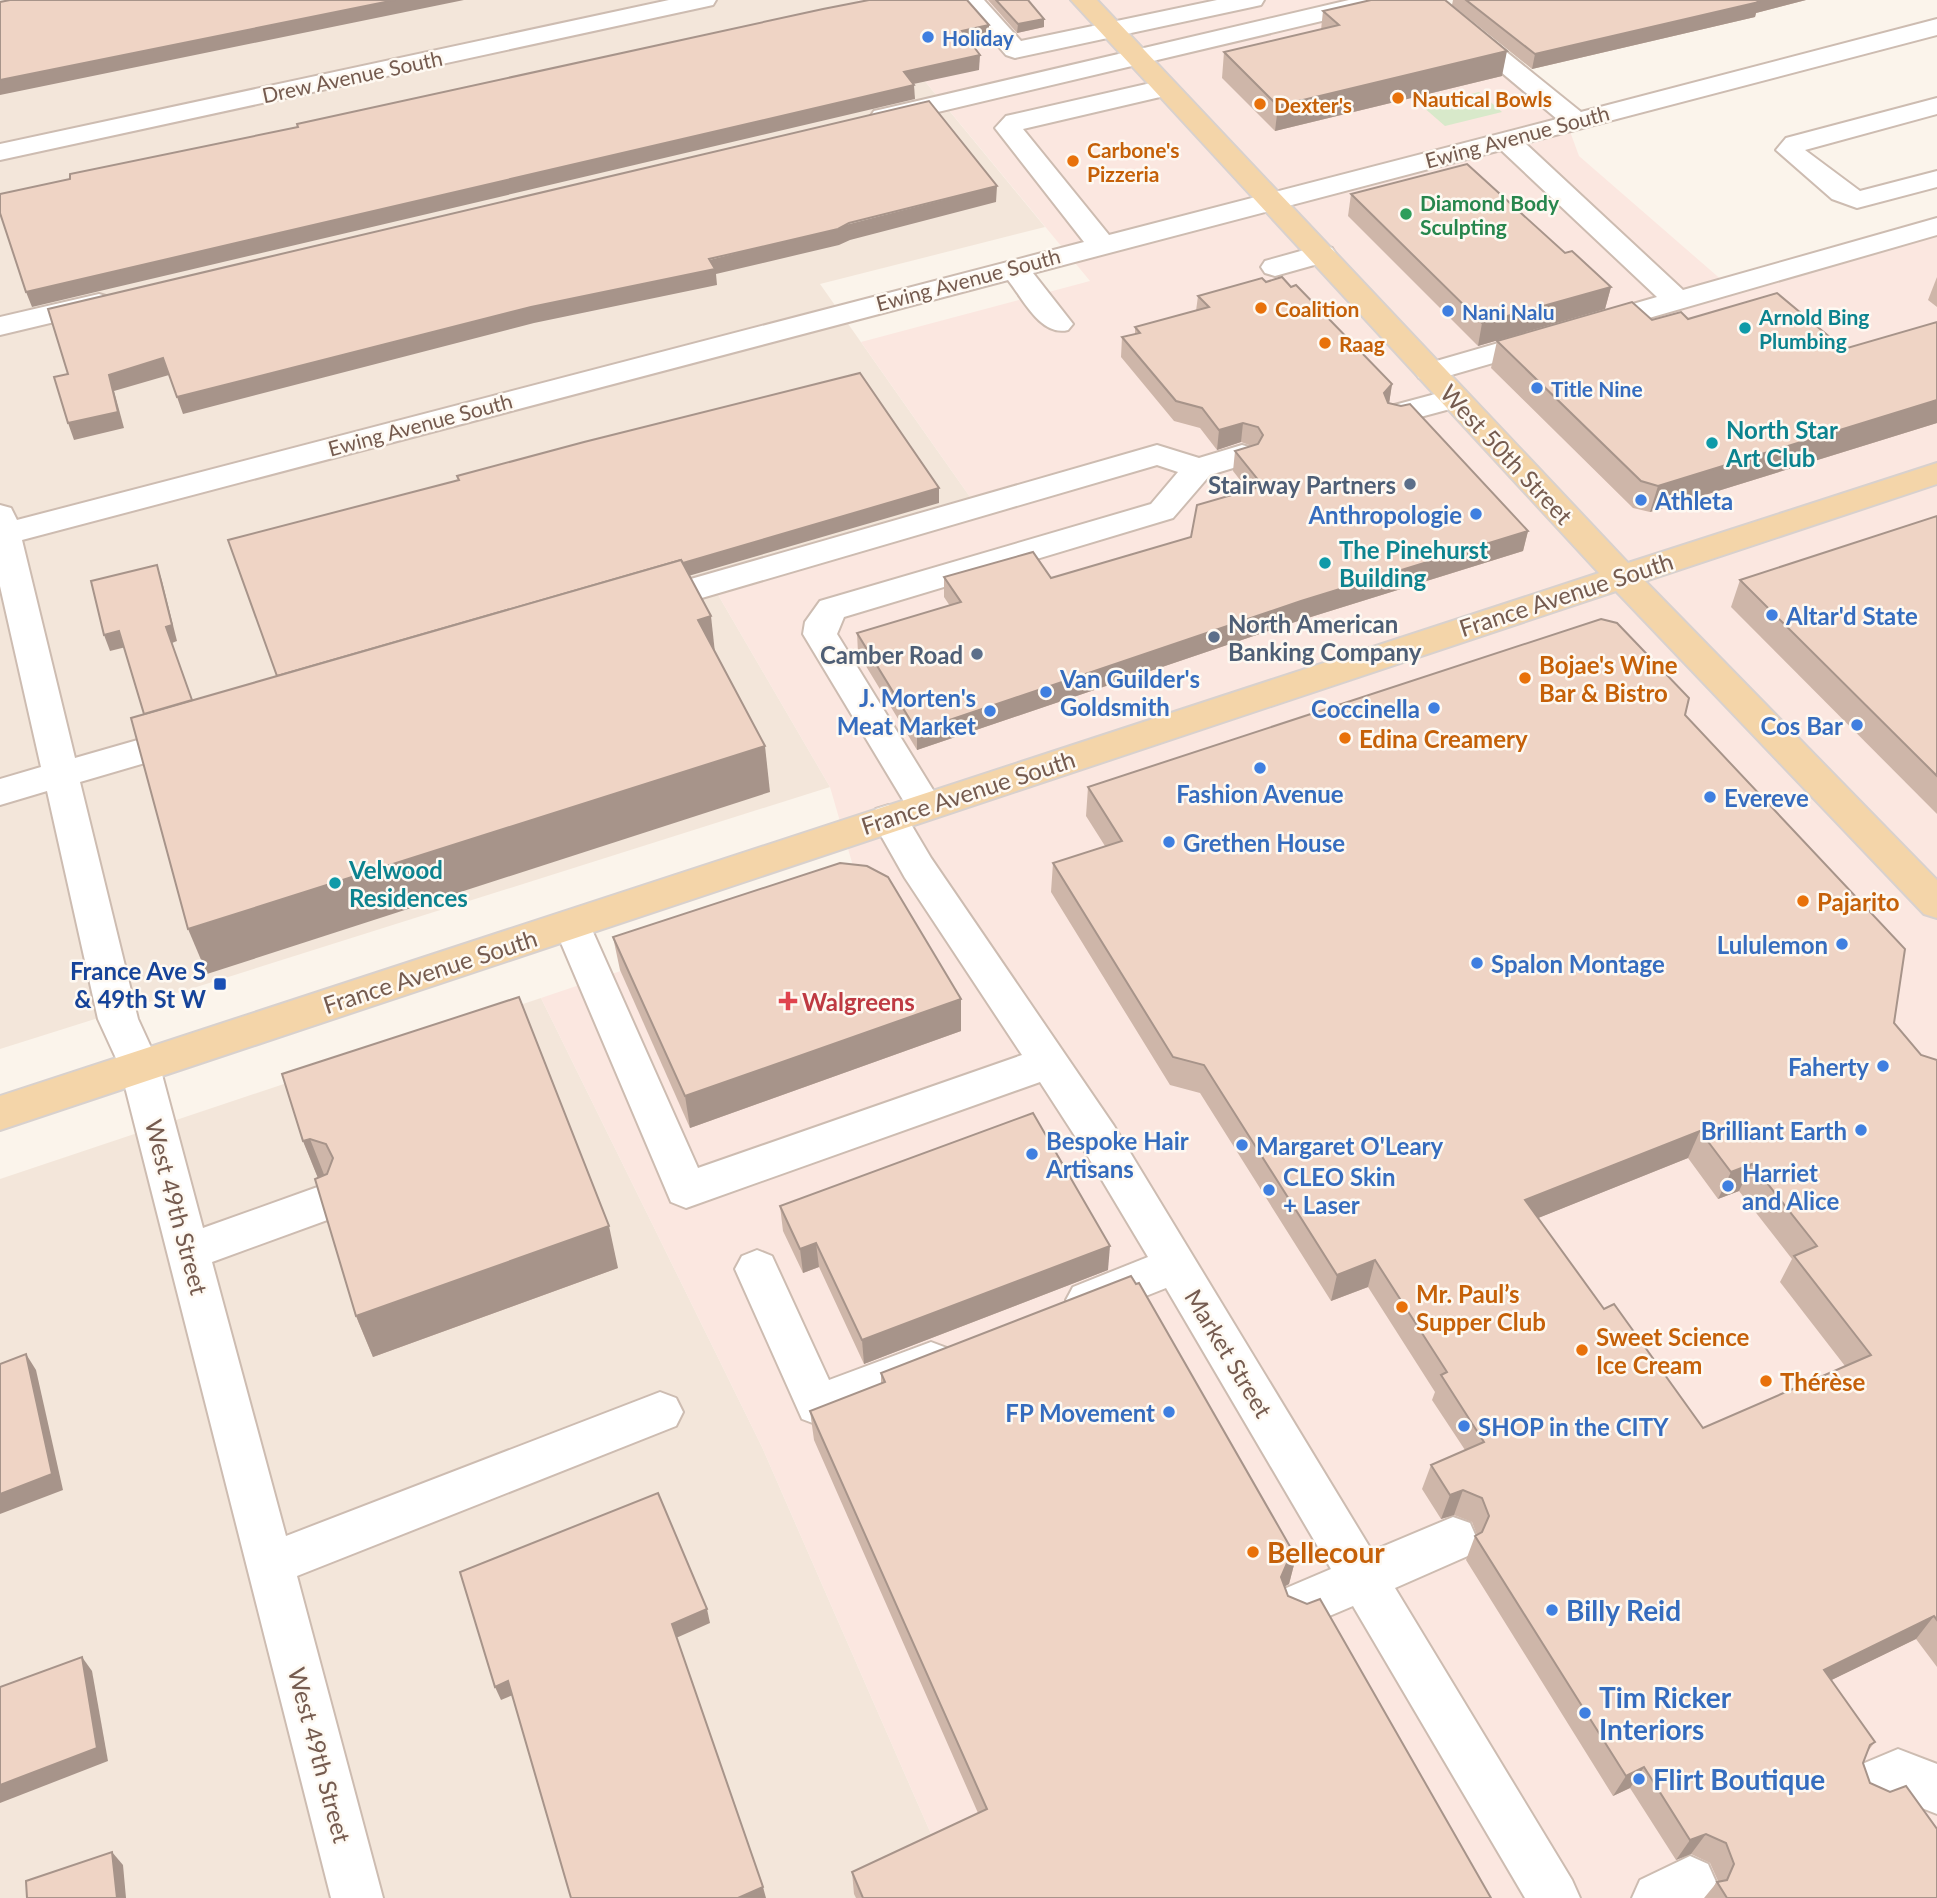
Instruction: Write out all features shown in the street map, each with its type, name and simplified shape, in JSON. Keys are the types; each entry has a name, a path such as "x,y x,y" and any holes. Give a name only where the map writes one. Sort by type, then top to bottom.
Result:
{"main road":[{"name":"West 50th Street","path":"1083,0 1621,576 1937,904"},
{"name":"France Avenue South","path":"0,1113 1937,473"}],"street":[{"name":"Drew Avenue South","path":"0,152 704,0"},
{"path":"942,0 990,55 1252,0"},
{"path":"970,0 1015,50"},
{"path":"1000,0 1042,44"},
{"path":"862,122 1381,0"},
{"path":"1427,0 1576,121"},
{"name":"Ewing Avenue South","path":"2,528 1937,27"},
{"path":"1101,244 1008,128 1016,122 1164,88"},
{"path":"1937,106 1796,144 1789,150 1842,193 1857,200 1937,179"},
{"path":"1505,139 1677,300"},
{"path":"1430,372 1937,226"},
{"path":"1275,267 1322,254"},
{"path":"1013,267 1058,324"},
{"path":"0,326 128,296"},
{"path":"1398,414 1454,398"},
{"path":"620,611 1157,455 1199,468 1242,455"},
{"name":"Market Street","path":"1199,468 1162,511 832,609 822,622 820,634 907,812 918,868 1050,1062 1177,1265 1554,1898"},
{"name":"West 49th Street","path":"2,528 118,1019 140,1067 357,1898"},
{"path":"0,792 218,729"},
{"path":"572,924 686,1190 1050,1062"},
{"path":"189,1252 326,1202"},
{"path":"1045,1317 1177,1265"},
{"path":"757,1269 818,1405 883,1397 968,1348"},
{"path":"270,1564 660,1412"},
{"path":"1301,1605 1453,1539"},
{"path":"1873,1786 1898,1774 1937,1789"}],"shaded area":[{"path":"0,0 858,0 1045,227 820,284 975,504 710,581 830,787 0,1049"},
{"path":"858,0 1445,0 1557,96 1579,156 1724,282 1937,226 1937,1898 959,1898 762,1447 541,998 860,890 830,787 710,581 975,504 861,342 1090,281"},
{"path":"541,998 762,1447 959,1898 0,1898 0,1179"}],"green space":[{"path":"1479,92 1502,112 1445,126 1422,106"}],"building":[{"path":"395,0 0,80 0,2"},
{"path":"869,0 967,0 989,25 962,31 980,55 904,72 914,85 26,292 0,213 0,194 70,179 70,174 298,127 297,124"},
{"path":"996,0 1028,0 1044,19 1018,24"},
{"path":"1371,0 1445,0 1507,51 1278,106 1224,52 1339,25 1323,11"},
{"path":"1466,0 1756,0 1759,2 1535,54"},
{"path":"929,101 997,186 849,223 838,229 709,259 715,269 531,307 177,397 163,358 109,375 118,412 68,423 54,377 68,374 48,309"},
{"path":"1467,164 1565,253 1572,251 1611,287 1482,323 1351,194"},
{"name":"The Pinehurst Building","path":"1282,277 1291,287 1296,285 1392,384 1384,393 1388,403 1401,406 1410,404 1528,531 1301,601 917,731 857,633 961,602 944,577 1033,552 1051,578 1191,537 1197,505 1263,486 1235,451 1258,444 1263,435 1258,427 1243,423 1219,430 1202,408 1176,401 1122,337 1140,333 1135,327 1209,307 1198,296 1262,278 1266,282"},
{"path":"1777,293 1844,349 1937,322 1937,400 1658,486 1641,481 1497,341 1632,302 1652,320 1681,312 1688,319"},
{"path":"860,373 939,488 683,563 681,560 277,676 228,540 459,480 457,476 584,442"},
{"path":"1937,516 1937,776 1740,580"},
{"name":"Velwood Residences","path":"681,560 711,616 698,620 765,746 188,929 131,718"},
{"path":"157,565 172,625 166,627 192,700 144,714 119,631 104,635 91,581"},
{"path":"1601,619 1617,623 1689,698 1685,715 1905,949 1894,1023 1921,1055 1937,1060 1937,1620 1934,1616 1824,1670 1875,1742 1870,1745 1863,1763 1870,1783 1890,1792 1906,1786 1937,1829 1937,1898 1727,1898 1717,1882 1727,1880 1734,1864 1726,1843 1706,1834 1690,1840 1644,1767 1626,1776 1475,1536 1482,1532 1489,1516 1482,1498 1463,1490 1450,1495 1431,1465 1484,1442 1441,1375 1447,1372 1375,1260 1337,1275 1204,1065 1173,1057 1053,863 1122,841 1088,787","holes":["1700,1131 1731,1172 1752,1164 1817,1246 1794,1256 1871,1355 1703,1428 1614,1304 1604,1309 1525,1200"]},
{"name":"Walgreens","path":"840,863 867,866 888,877 961,999 685,1096 613,937"},
{"path":"519,997 609,1226 356,1316 315,1179 327,1174 333,1158 326,1144 310,1139 303,1141 282,1074"},
{"path":"1033,1113 1110,1246 862,1340 816,1243 800,1249 780,1206"},
{"path":"1131,1276 1136,1284 1139,1283 1296,1557 1288,1561 1281,1577 1288,1596 1307,1604 1320,1599 1491,1898 863,1898 852,1872 987,1809 810,1411 885,1382 881,1373"},
{"path":"26,1354 52,1474 0,1494 0,1364"},
{"path":"658,1493 707,1609 672,1624 763,1887 738,1898 571,1898 508,1681 495,1687 460,1572"},
{"path":"82,1657 97,1748 0,1785 0,1687"},
{"path":"112,1852 117,1898 27,1898 26,1881"}],"place":[{"name":"Holiday","path":"928,37"},
{"name":"Nautical Bowls","path":"1398,98"},
{"name":"Dexter's","path":"1260,104"},
{"name":"Carbone's Pizzeria","path":"1073,161"},
{"name":"Diamond Body Sculpting","path":"1406,214"},
{"name":"Coalition","path":"1261,308"},
{"name":"Nani Nalu","path":"1448,311"},
{"name":"Arnold Bing Plumbing","path":"1745,328"},
{"name":"Raag","path":"1325,343"},
{"name":"Title Nine","path":"1537,388"},
{"name":"North Star Art Club","path":"1712,443"},
{"name":"Stairway Partners","path":"1410,484"},
{"name":"Athleta","path":"1641,500"},
{"name":"Anthropologie","path":"1476,514"},
{"name":"The Pinehurst Building","path":"1325,563"},
{"name":"Altar'd State","path":"1772,615"},
{"name":"North American Banking Company","path":"1214,637"},
{"name":"Camber Road","path":"977,654"},
{"name":"Bojae's Wine Bar & Bistro","path":"1525,678"},
{"name":"Van Guilder's Goldsmith","path":"1046,692"},
{"name":"Coccinella","path":"1434,708"},
{"name":"J. Morten's Meat Market","path":"990,711"},
{"name":"Cos Bar","path":"1857,725"},
{"name":"Edina Creamery","path":"1345,738"},
{"name":"Fashion Avenue","path":"1260,768"},
{"name":"Evereve","path":"1710,797"},
{"name":"Grethen House","path":"1169,842"},
{"name":"Velwood Residences","path":"335,883"},
{"name":"Pajarito","path":"1803,901"},
{"name":"Lululemon","path":"1842,944"},
{"name":"Spalon Montage","path":"1477,963"},
{"name":"France Ave S & 49th St W","path":"220,984"},
{"name":"Walgreens","path":"788,1001"},
{"name":"Faherty","path":"1883,1066"},
{"name":"Brilliant Earth","path":"1861,1130"},
{"name":"Margaret O'Leary","path":"1242,1145"},
{"name":"Bespoke Hair Artisans","path":"1032,1154"},
{"name":"Harriet and Alice","path":"1728,1186"},
{"name":"CLEO Skin + Laser","path":"1269,1190"},
{"name":"Mr. Paul’s Supper Club","path":"1402,1307"},
{"name":"Sweet Science Ice Cream","path":"1582,1350"},
{"name":"Thérèse","path":"1766,1381"},
{"name":"FP Movement","path":"1169,1412"},
{"name":"SHOP in the CITY","path":"1464,1426"},
{"name":"Bellecour","path":"1253,1552"},
{"name":"Billy Reid","path":"1552,1610"},
{"name":"Tim Ricker Interiors","path":"1585,1713"},
{"name":"Flirt Boutique","path":"1639,1779"}]}
